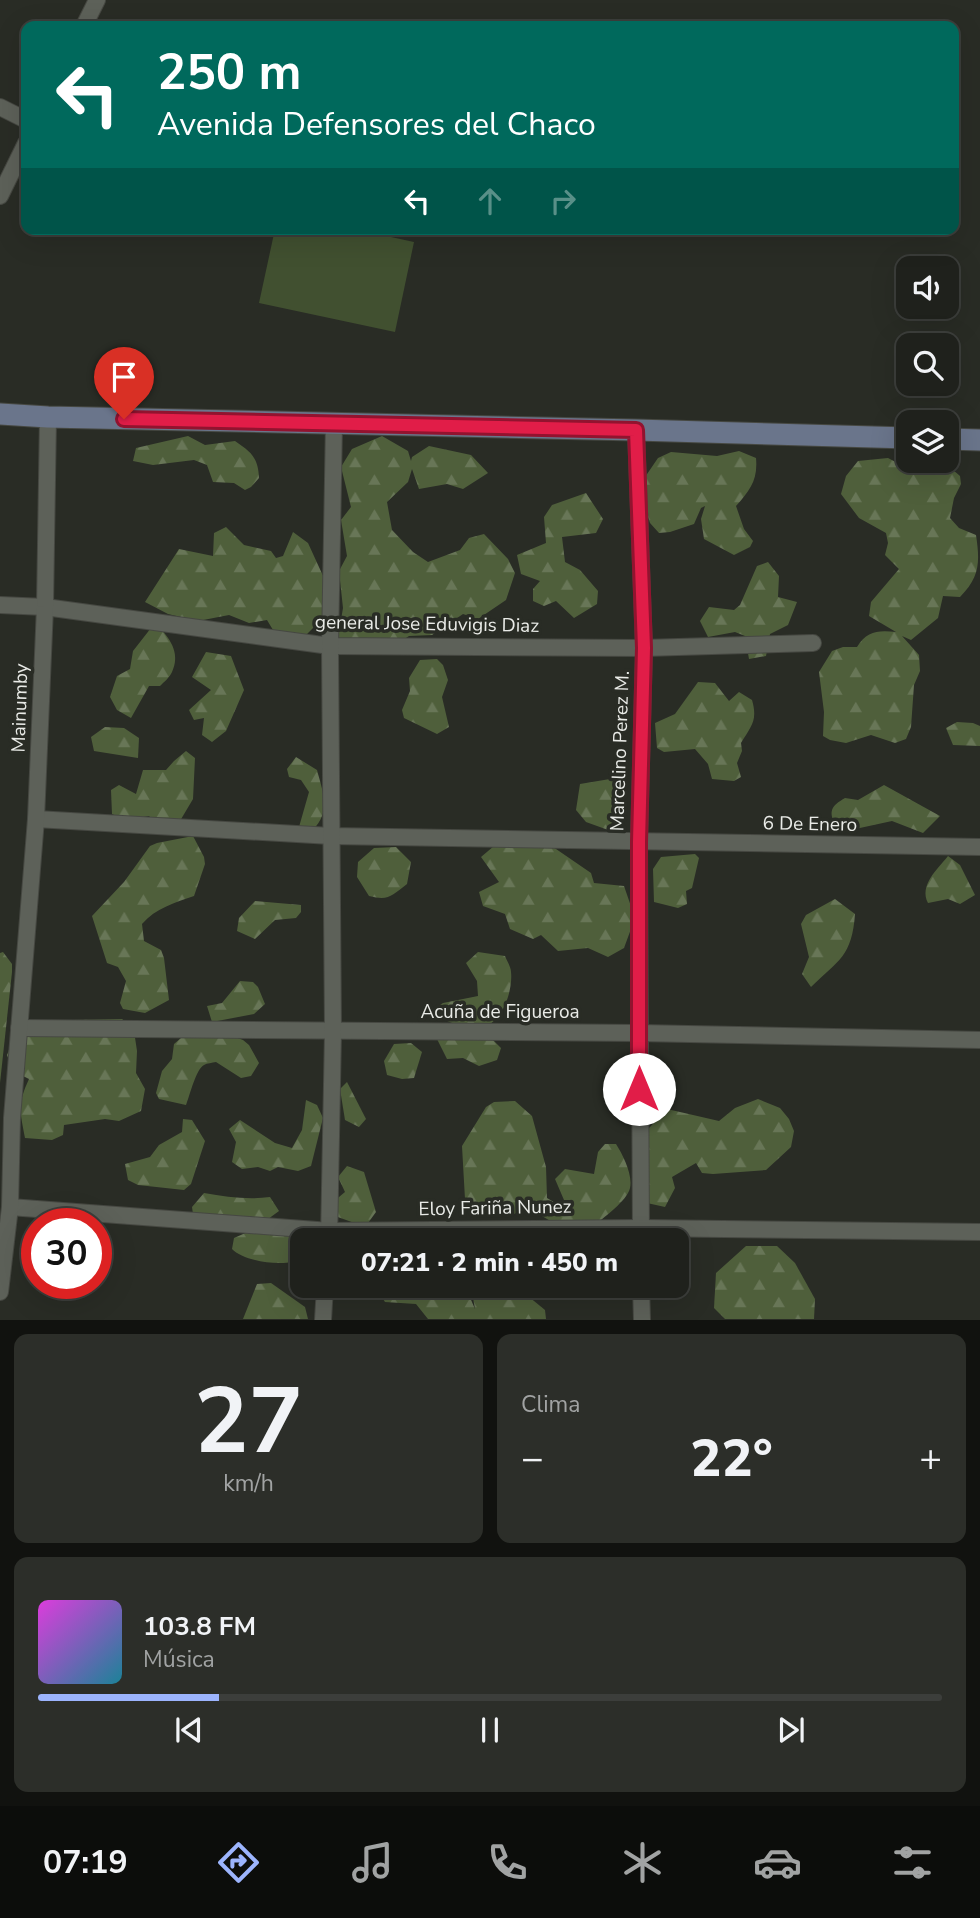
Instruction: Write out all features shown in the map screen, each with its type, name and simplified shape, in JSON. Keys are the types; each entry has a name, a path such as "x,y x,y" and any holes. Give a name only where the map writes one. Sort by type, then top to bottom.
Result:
{"main road":[{"path":"0,414 896,438"},
{"path":"959,439 980,440"}],"street":[{"path":"86,21 97,0"},
{"path":"0,107 21,118"},
{"path":"0,196 21,153"},
{"name":"Mainumby","path":"0,1292 10,1207 6,1118 19,1028 36,819 45,607 48,417"},
{"path":"329,1228 333,1032 330,646 334,423"},
{"name":"Marcelino Perez M.","path":"636,430 644,648 639,842 641,1228"},
{"name":"general Jose Eduvigis Diaz","path":"0,605 45,607 330,646 644,648 813,643"},
{"name":"6 De Enero","path":"36,819 331,836 980,847"},
{"name":"Acuña de Figueroa","path":"19,1028 639,1033 980,1040"},
{"name":"Eloy Fariña Nunez","path":"10,1207 290,1232"},
{"name":"Eloy Fariña Nunez","path":"689,1234 980,1232"},
{"path":"323,1320 325,1298"},
{"path":"641,1298 642,1320"}],"green space":[{"path":"274,235 382,235 414,242 395,332 259,303"},
{"path":"188,436 205,445 235,441 253,456 259,478 245,490 234,483 213,482 207,465 194,460 153,465 133,461 136,448"},
{"path":"382,436 408,451 411,461 412,457 429,446 471,455 488,473 463,489 447,484 419,489 412,469 408,482 387,502 392,530 413,552 428,562 460,550 469,538 484,534 508,559 515,573 506,600 478,619 463,614 432,635 409,636 390,648 338,638 343,608 339,571 347,556 341,520 351,507 341,467 352,449"},
{"path":"739,451 756,458 756,473 752,484 736,506 744,529 753,541 750,547 734,555 704,539 701,519 705,506 701,508 694,524 659,533 650,523 641,496 643,480 658,458 671,452 717,456"},
{"path":"888,458 896,462 896,473 956,473 960,476 961,484 954,498 950,518 959,528 976,535 977,569 967,590 960,597 943,596 938,618 911,640 902,636 919,655 920,671 914,685 911,727 906,739 895,743 871,735 846,743 823,736 824,712 819,672 832,651 843,647 857,647 874,633 896,632 869,616 871,602 899,569 885,555 888,543 886,533 859,518 841,494 846,476 858,461"},
{"path":"586,493 603,519 596,533 562,537 565,562 580,570 598,591 597,604 574,618 556,601 544,606 533,601 533,589 540,581 521,574 517,555 546,543 544,517 552,505"},
{"path":"226,527 244,545 271,551 276,558 283,556 293,532 308,543 324,578 323,628 315,626 306,635 273,630 267,620 249,623 229,615 198,621 168,614 145,602 179,549 213,556 214,533"},
{"path":"768,562 779,576 778,597 797,602 788,625 770,634 766,656 749,659 745,636 735,632 708,637 700,621 709,607 734,610 740,605 757,566"},
{"path":"151,628 160,628 168,638 174,648 174,666 170,676 160,686 149,686 131,718 117,710 110,697 117,676 130,669 133,651"},
{"path":"206,652 231,656 244,690 226,731 212,742 202,735 204,718 194,720 189,710 211,690 192,677"},
{"path":"437,659 443,665 448,680 442,697 449,727 437,734 404,718 402,710 410,691 409,678 420,660"},
{"path":"698,682 715,683 729,701 739,692 752,700 754,718 741,743 742,751 737,763 741,777 734,781 712,779 708,764 695,749 664,752 657,748 655,723 675,714"},
{"path":"957,722 980,726 980,746 953,745 946,728"},
{"path":"105,727 124,728 139,738 138,758 94,751 91,737"},
{"path":"186,751 195,758 193,799 174,831 159,827 149,816 126,820 112,814 111,790 119,785 136,794 143,770 166,770"},
{"path":"296,757 317,770 324,797 321,820 308,834 299,827 309,792 301,780 289,777 287,769"},
{"path":"610,779 617,781 624,801 622,822 611,831 586,822 576,810 580,784"},
{"path":"884,785 940,816 923,833 892,821 846,831 836,827 832,810 837,804 845,798 858,800"},
{"path":"193,836 205,864 194,896 159,910 142,924 144,941 161,950 164,958 169,1000 145,1013 123,1009 120,1003 126,981 118,967 107,963 92,916 124,882 150,846"},
{"path":"540,838 591,873 594,883 624,886 635,918 624,948 608,957 588,948 558,951 541,935 533,939 510,929 505,914 483,906 479,892 499,882 481,857 494,846"},
{"path":"396,847 411,862 407,884 390,896 369,896 357,877 358,862 374,848"},
{"path":"695,854 699,858 692,888 686,891 687,904 678,908 654,902 653,869 661,857"},
{"path":"948,856 960,865 975,895 960,904 948,899 928,903 927,884"},
{"path":"835,899 855,914 851,939 842,956 811,987 802,974 809,957 801,924 806,915"},
{"path":"255,901 301,905 301,912 296,918 275,920 255,939 237,931 239,918"},
{"path":"3,952 12,964 12,972 0,1083 0,953"},
{"path":"478,952 505,956 510,966 510,988 501,1013 482,1027 460,1025 439,1017 437,1007 443,1003 478,996 477,981 466,963"},
{"path":"240,981 253,982 265,1004 254,1014 212,1022 207,1006 222,1003"},
{"path":"122,1019 134,1031 136,1073 145,1089 141,1111 119,1121 105,1119 64,1125 63,1135 52,1140 25,1138 21,1108 29,1079 13,1071 7,1055 11,1044 48,1024 73,1020"},
{"path":"205,1026 243,1040 249,1045 259,1063 251,1076 241,1078 216,1062 208,1063 198,1072 186,1105 159,1099 156,1093 162,1071 172,1059 174,1044 188,1032"},
{"path":"488,1035 501,1048 497,1060 479,1066 463,1058 447,1059 437,1039"},
{"path":"411,1043 422,1052 414,1078 402,1079 387,1075 384,1061 394,1044"},
{"path":"347,1082 366,1119 359,1127 345,1120 340,1089"},
{"path":"758,1099 780,1108 789,1119 794,1131 791,1147 766,1170 702,1173 696,1163 672,1177 675,1188 665,1207 647,1203 639,1160 649,1128 667,1109 719,1121 735,1108"},
{"path":"306,1100 317,1105 323,1118 311,1166 298,1171 278,1167 270,1171 258,1167 242,1169 232,1162 236,1142 229,1129 240,1120 275,1143 292,1148 302,1130"},
{"path":"515,1101 532,1116 546,1167 547,1198 557,1204 564,1200 555,1179 565,1169 594,1174 598,1152 605,1144 616,1144 629,1171 630,1188 620,1203 594,1226 554,1223 528,1208 514,1214 489,1209 476,1213 468,1209 462,1146 486,1107 494,1102"},
{"path":"183,1119 192,1120 205,1141 191,1184 184,1190 138,1185 128,1180 125,1164 150,1157 159,1145 182,1132"},
{"path":"347,1166 364,1172 376,1212 368,1223 360,1225 335,1216 333,1202 345,1192 338,1177"},
{"path":"204,1193 237,1198 270,1197 279,1211 264,1222 250,1216 228,1227 193,1214 192,1207"},
{"path":"290,1230 290,1262 266,1262 238,1254 232,1249 234,1238 250,1231"},
{"path":"746,1246 777,1246 795,1263 815,1299 814,1319 725,1319 714,1308 716,1273"},
{"path":"271,1283 305,1307 308,1319 243,1319 257,1284"},
{"path":"382,1298 470,1298 475,1309 473,1298 530,1298 545,1310 546,1319 428,1319 416,1304 385,1302"}],"route":[{"path":"124,419 636,430 644,648 639,842 639,1089"}]}
